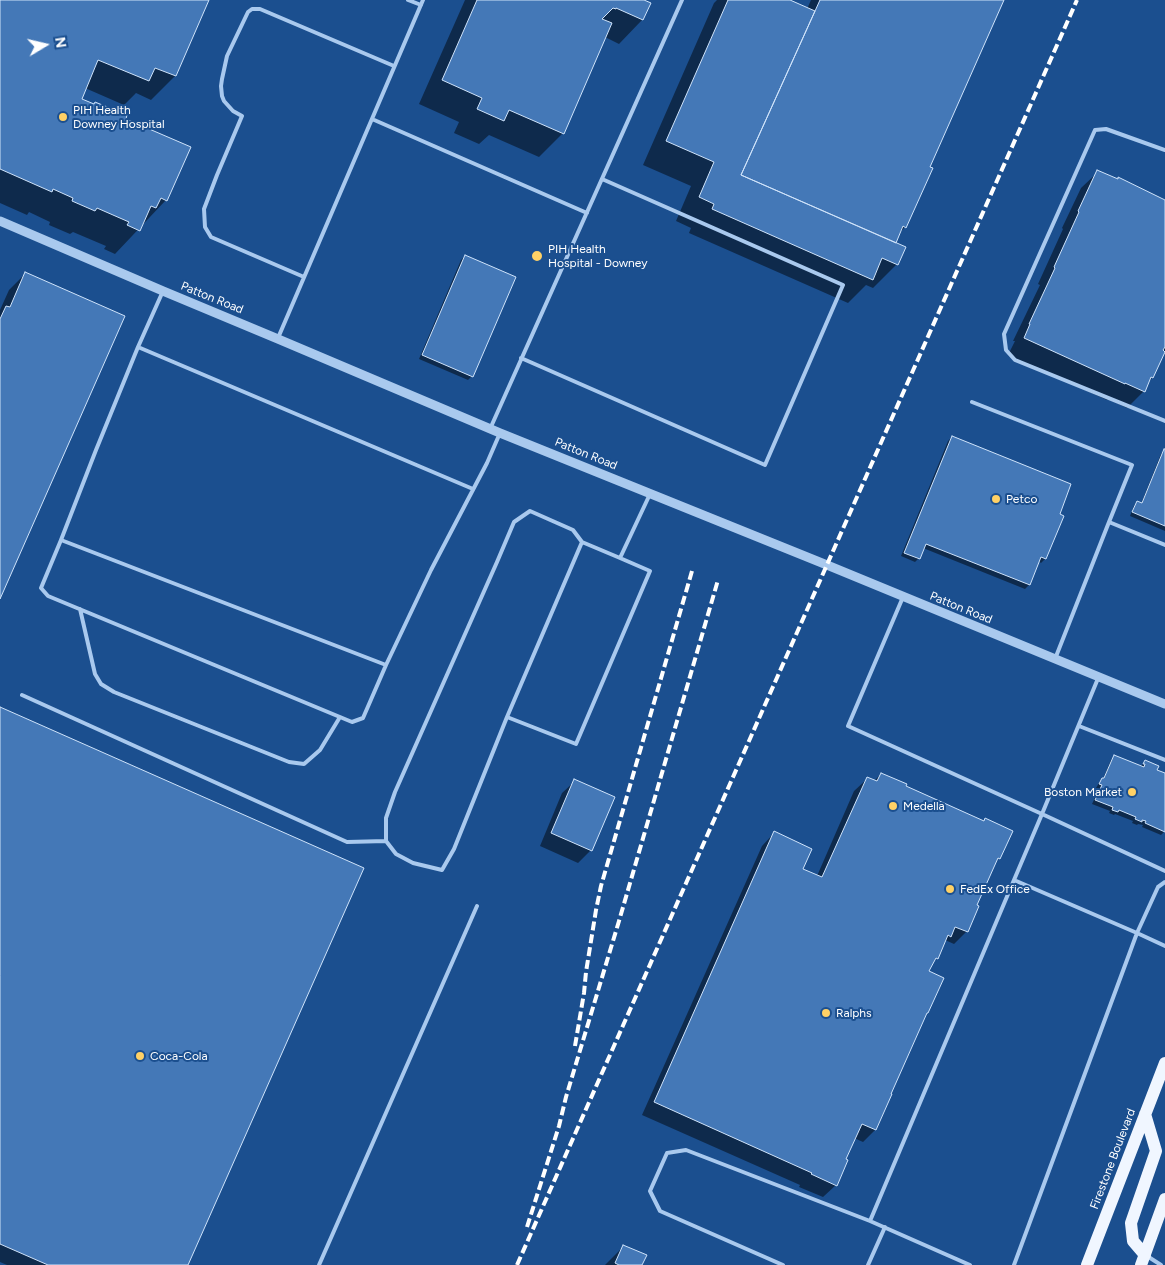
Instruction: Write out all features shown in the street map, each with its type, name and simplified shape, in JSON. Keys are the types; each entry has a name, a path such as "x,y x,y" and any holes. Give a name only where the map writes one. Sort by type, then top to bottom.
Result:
{"main road":[{"name":"Firestone Boulevard","path":"1087,1265 1165,1063"},
{"path":"1143,1260 1133,1241 1131,1223 1156,1151 1145,1114"},
{"path":"1143,1260 1165,1199"}],"street":[{"name":"Patton Road","path":"0,221 500,434 827,565 903,598 1165,704"}],"lane":[{"path":"408,0 420,5"},
{"path":"278,339 423,0"},
{"path":"490,429 682,0"},
{"path":"304,277 211,237 205,227 204,210 242,116 233,112 222,96 222,78 227,56 248,12 252,9 260,9 394,66"},
{"path":"372,119 587,212"},
{"path":"1165,150 1106,129 1095,130 1004,334 1006,350 1015,360 1165,420"},
{"path":"521,358 765,465 843,285 602,179"},
{"path":"163,291 138,347 41,588 48,596 80,610 340,718 352,722 363,718 431,570 500,434"},
{"path":"138,347 473,490"},
{"path":"972,402 1132,464 1054,660"},
{"path":"620,558 650,494"},
{"path":"506,717 576,744 650,570 582,542 572,530 530,512 514,522 395,792 386,818 386,841 396,854 414,863 442,870 454,849 506,717 582,542"},
{"path":"1109,522 1165,544"},
{"path":"61,540 386,665"},
{"path":"903,598 848,726 1165,871"},
{"path":"80,610 95,674 101,684 114,692 289,762 304,764 320,750 340,718"},
{"path":"870,1221 1099,676"},
{"path":"22,695 347,842 386,841"},
{"path":"1079,726 1165,760"},
{"path":"1014,880 1165,946"},
{"path":"1014,1265 1138,933 1158,887 1165,882"},
{"path":"319,1265 477,906"},
{"path":"783,1265 660,1211 650,1191 667,1153 686,1150 885,1227 970,1265"},
{"path":"868,1265 885,1227"},
{"path":"1143,1260 1161,1265"}],"building":[{"name":"PIH Health Downey Hospital","path":"0,0 209,0 176,76 155,68 149,81 98,60 82,99 94,104 95,102 127,115 126,119 191,147 167,201 161,198 156,208 151,206 140,231 127,225 129,222 97,208 95,211 72,201 73,198 53,189 52,192 0,169"},
{"path":"477,0 644,0 651,3 643,20 616,8 613,8 602,19 612,23 564,134 509,110 504,121 477,109 482,98 442,80"},
{"path":"728,0 790,0 815,11 741,175 906,247 898,265 882,258 873,280 712,209 714,204 699,197 714,162 666,141"},
{"path":"820,0 1004,0 930,167 933,168 906,228 903,226 896,243 741,175"},
{"path":"1097,170 1118,179 1118,177 1165,200 1165,347 1163,350 1165,352 1145,392 1024,338"},
{"path":"465,255 516,277 473,377 422,355"},
{"path":"25,272 125,316 0,599 0,319 6,306 10,307"},
{"name":"Petco","path":"952,436 1071,484 1060,514 1064,516 1046,559 1041,557 1030,585 926,544 920,559 904,553"},
{"path":"1164,449 1165,526 1132,512 1137,501 1142,503"},
{"name":"Coca-Cola","path":"0,707 364,868 188,1265 48,1265 0,1244"},
{"name":"Boston Market","path":"1114,755 1144,767 1145,760 1159,766 1157,770 1165,773 1165,832 1145,823 1146,821 1142,820 1142,822 1135,819 1136,817 1119,810 1118,812 1112,810 1113,807 1095,800 1102,785 1099,784 1102,778 1104,778"},
{"path":"881,773 984,821 985,818 1013,831 1000,859 998,858 977,905 979,906 968,932 955,927 951,937 948,935 938,959 936,958 929,971 944,978 876,1130 862,1124 846,1159 848,1160 837,1186 654,1102 774,831 812,849 803,869 822,877 867,777 877,781"},
{"path":"574,779 615,797 592,851 551,833"},
{"path":"623,1245 647,1255 642,1265 619,1265 615,1263"}],"railway":[{"path":"517,1265 1077,0"},
{"path":"575,1046 601,886 692,571"},
{"path":"527,1227 559,1126 718,580"}],"place":[{"name":"PIH Health Downey Hospital","path":"63,117"},
{"name":"PIH Health Hospital - Downey","path":"537,256"},
{"name":"Petco","path":"996,499"},
{"name":"Boston Market","path":"1132,792"},
{"name":"Medella","path":"893,806"},
{"name":"FedEx Office","path":"950,889"},
{"name":"Ralphs","path":"826,1013"},
{"name":"Coca-Cola","path":"140,1056"}]}
